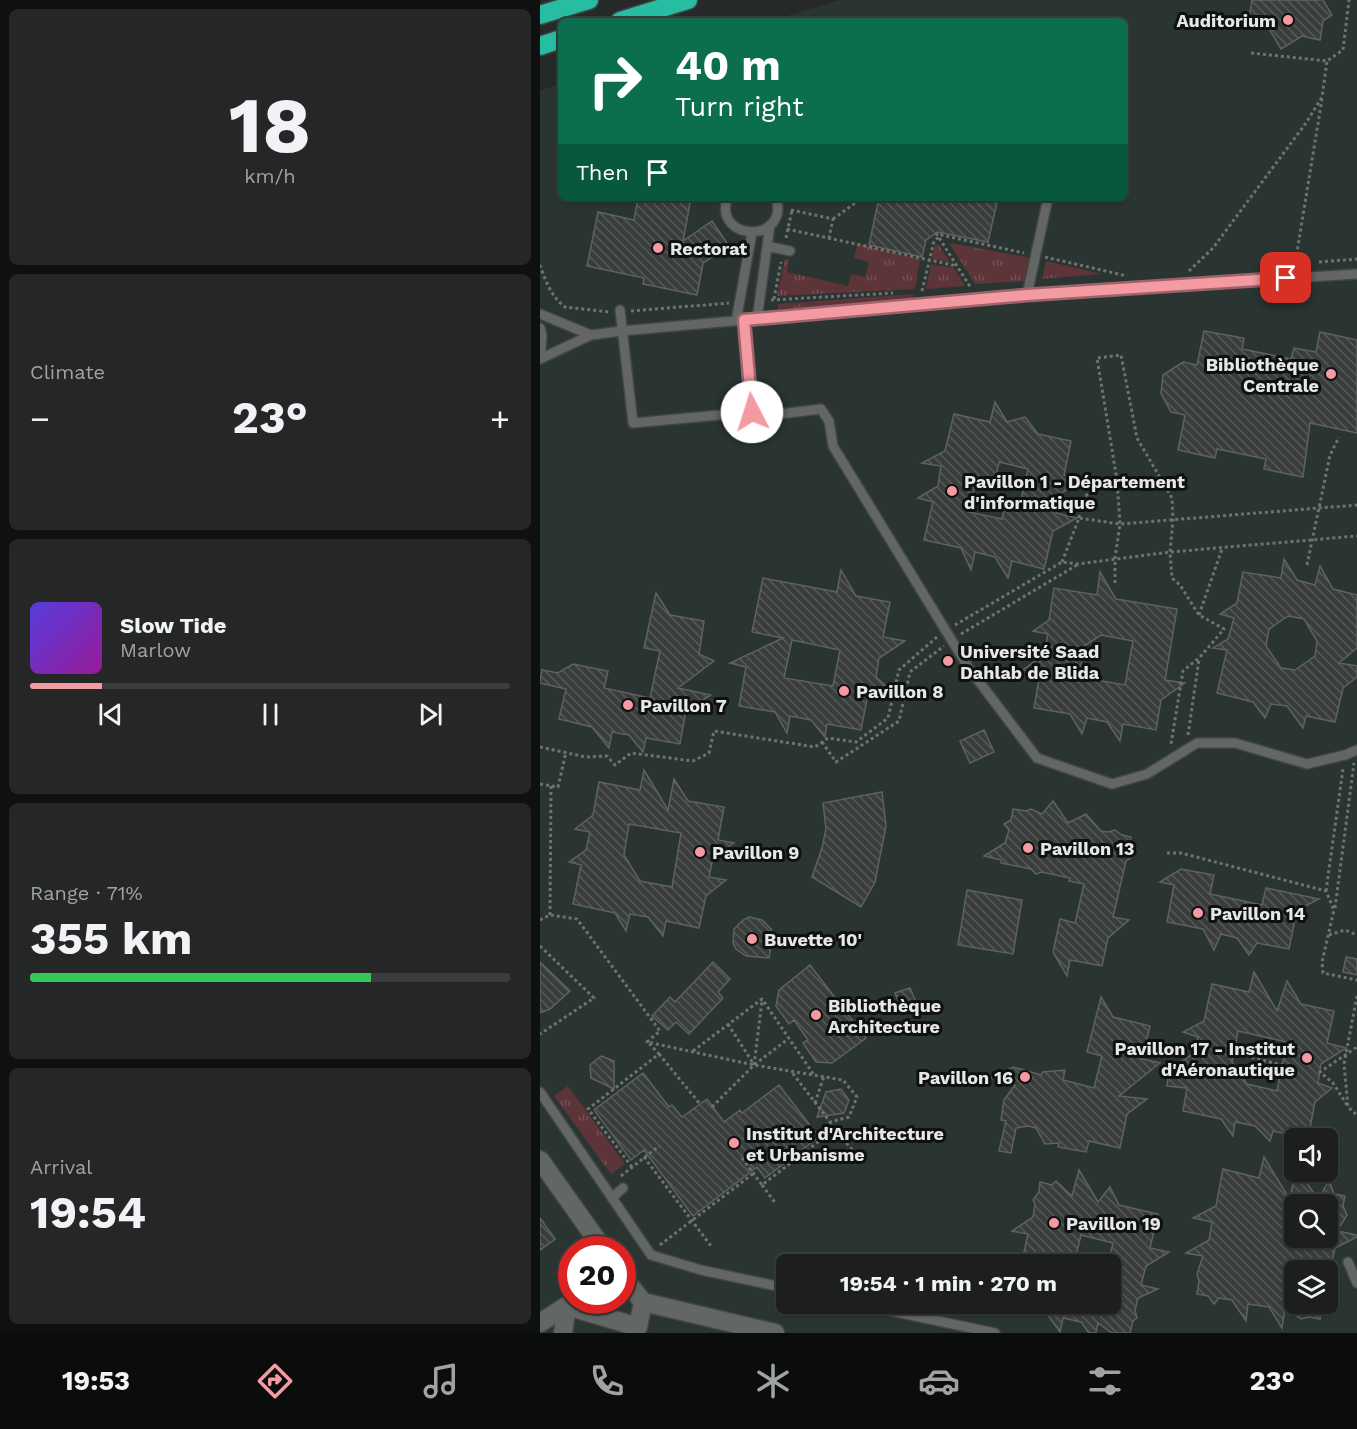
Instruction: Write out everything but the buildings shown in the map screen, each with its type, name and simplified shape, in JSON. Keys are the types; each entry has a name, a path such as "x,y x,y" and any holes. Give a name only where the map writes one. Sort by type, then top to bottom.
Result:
{"highway":[{"path":"540,15 589,0"},
{"path":"630,18 688,0"},
{"path":"540,46 558,40"}],"street":[{"path":"540,1160 594,1236"},
{"path":"636,1293 643,1302 775,1333"},
{"path":"602,1314 638,1327 643,1302"},
{"path":"540,1323 558,1311"},
{"path":"563,1333 568,1314"}],"lane":[{"path":"726,201 725,209 733,225 740,230 752,232 764,230 770,225"},
{"path":"757,319 770,225 777,210 776,201"},
{"path":"1027,295 1047,201"},
{"path":"752,232 739,302 752,412"},
{"path":"767,246 787,250"},
{"path":"540,328 542,335 540,359 591,335 621,331 1027,295 1357,274"},
{"path":"620,311 633,423 752,412 772,415 821,409 829,421 833,446 968,667 1037,758 1112,784 1147,774 1197,743 1235,743 1307,764 1357,750"},
{"path":"540,314 591,335"},
{"path":"540,1092 651,1255 701,1270 776,1286"},
{"path":"612,1197 622,1190"},
{"path":"1348,1262 1357,1283"},
{"path":"905,1314 995,1333"}],"path":[{"path":"1251,53 1327,61 1343,50 1349,0"},
{"path":"1305,264 1295,264 1327,61"},
{"path":"1189,271 1219,239 1306,123 1322,97"},
{"path":"829,237 833,219 858,201"},
{"path":"792,210 833,219"},
{"path":"774,300 787,250 787,229 957,266"},
{"path":"937,235 1128,276 1106,278"},
{"path":"932,291 922,291 937,235"},
{"path":"937,235 971,288 962,289"},
{"path":"1316,263 1357,259"},
{"path":"540,265 552,292 565,307 595,312 739,302"},
{"path":"1179,272 1201,270"},
{"path":"759,301 899,292"},
{"path":"1115,583 1115,558 1120,524 1117,480 1097,358 1121,355 1137,438 1172,498 1173,520 1170,552 1172,578 1180,585 1199,615 1224,629 1200,657 1183,671 1168,761"},
{"path":"1307,565 1330,455 1339,437"},
{"path":"1062,562 1079,518 1083,497 1117,480"},
{"path":"1079,518 1120,524 1357,505"},
{"path":"540,747 586,757 607,756 615,765 631,753 693,761 709,753 714,731 815,747 828,738 856,742 888,718 899,670 946,630 1062,562 1078,564 1170,552 1357,536"},
{"path":"1199,615 1222,548"},
{"path":"822,742 836,762 899,721 910,672 952,640 1078,564"},
{"path":"1185,750 1200,657"},
{"path":"1357,750 1334,910 1322,962 1323,973 1357,980"},
{"path":"540,784 558,787 566,752"},
{"path":"1334,910 1326,891 1345,755"},
{"path":"550,786 550,915"},
{"path":"1167,853 1181,853 1326,891"},
{"path":"540,920 550,915 577,919 660,1031 647,1042"},
{"path":"1329,935 1345,930 1357,935"},
{"path":"540,946 594,999 540,1034"},
{"path":"1348,1107 1344,1064 1356,1016 1357,996"},
{"path":"692,1052 762,999"},
{"path":"762,999 814,1075"},
{"path":"754,1065 762,999"},
{"path":"728,1024 754,1065"},
{"path":"712,1107 754,1065 788,1039"},
{"path":"647,1042 754,1065 843,1080 857,1097 849,1117 830,1122"},
{"path":"647,1042 700,1104"},
{"path":"1357,1047 1320,1072 1333,1083 1348,1107 1357,1115"},
{"path":"1234,1053 1282,1065"},
{"path":"632,1167 588,1109 659,1054"},
{"path":"791,1071 854,1152"},
{"path":"815,1103 824,1076"},
{"path":"762,1185 835,1129"},
{"path":"622,1190 614,1181 659,1146"},
{"path":"645,1157 711,1246"},
{"path":"742,1158 776,1204"},
{"path":"659,1245 754,1173"}],"shaded area":[{"name":"Université Saad Dahlab de Blida","path":"840,0 1357,0 1357,1333 540,1333 540,90 558,85 558,201 1128,201 1128,18 780,18"}],"green space":[{"path":"949,243 1031,258 1026,281 975,284"},
{"path":"857,244 920,259 915,289 777,296 785,259 789,259 787,272 848,286 851,274 865,277 869,262 854,258"},
{"path":"938,244 950,262 932,259 935,245"},
{"path":"1046,261 1102,274 1042,279"},
{"path":"931,264 954,268 965,286 926,289"},
{"path":"913,294 912,300 778,309 778,304"},
{"path":"568,1086 625,1164 611,1174 554,1096"}],"place":[{"name":"Auditorium","path":"1288,20"},
{"name":"Rectorat","path":"658,248"},
{"name":"Bibliothèque Centrale","path":"1331,374"},
{"name":"Pavillon 1 - Département d'informatique","path":"952,491"},
{"name":"Université Saad Dahlab de Blida","path":"948,661"},
{"name":"Pavillon 8","path":"844,691"},
{"name":"Pavillon 7","path":"628,705"},
{"name":"Pavillon 13","path":"1028,848"},
{"name":"Pavillon 9","path":"700,852"},
{"name":"Pavillon 14","path":"1198,913"},
{"name":"Buvette 10'","path":"752,939"},
{"name":"Bibliothèque Architecture","path":"816,1015"},
{"name":"Pavillon 17 - Institut d'Aéronautique","path":"1307,1058"},
{"name":"Pavillon 16","path":"1025,1077"},
{"name":"Institut d'Architecture et Urbanisme","path":"734,1143"},
{"name":"Pavillon 19","path":"1054,1223"}],"route":[{"path":"752,412 744,320 1027,295 1286,278"}]}
